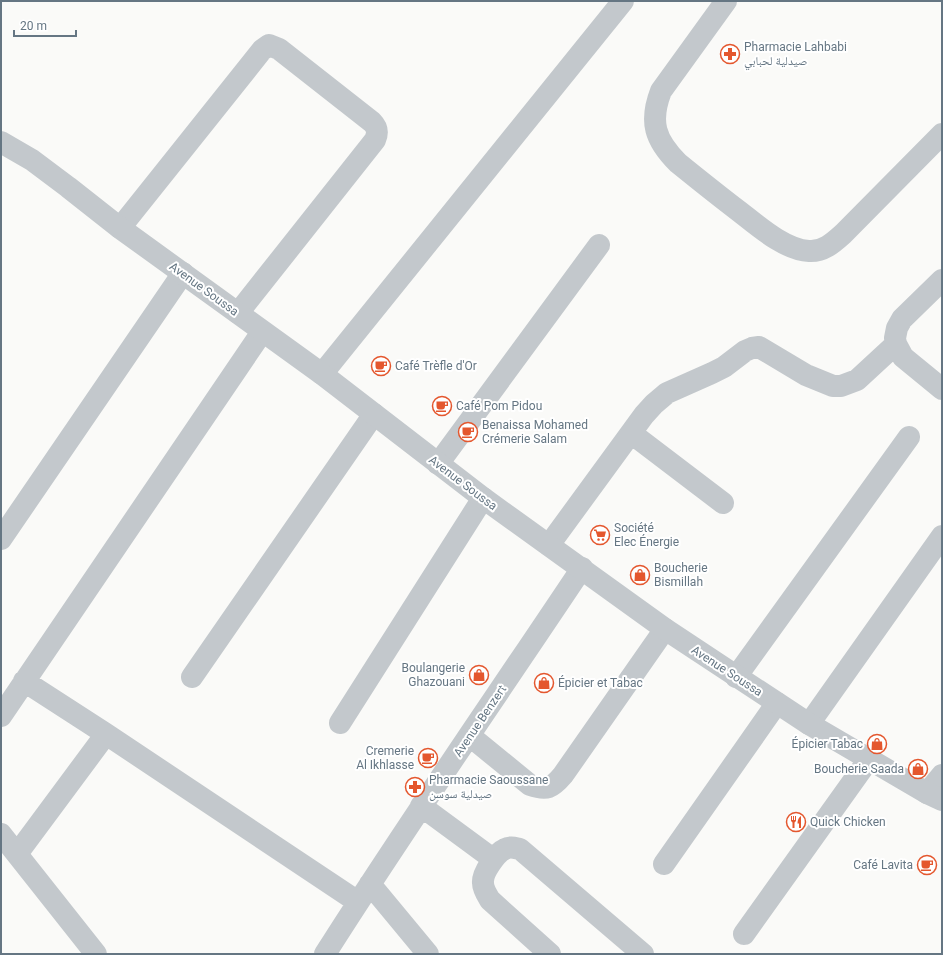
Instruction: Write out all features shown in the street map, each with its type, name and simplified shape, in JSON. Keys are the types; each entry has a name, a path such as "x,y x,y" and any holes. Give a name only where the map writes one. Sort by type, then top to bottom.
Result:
{"street":[{"path":"322,374 623,1"},
{"path":"726,1 661,91 656,104 656,127 659,139 665,150 678,163 769,233 792,246 808,251 818,250 831,245 942,134"},
{"path":"120,228 262,50 269,45 279,49 375,125 378,130 377,135 366,152 238,313"},
{"name":"Avenue Soussa","path":"1,142 32,160 68,186 120,228 322,374 483,498 665,629 736,677 810,724 934,796"},
{"path":"438,464 599,245"},
{"path":"1,539 182,273"},
{"path":"942,280 902,319 897,328 895,338 896,344 903,357 942,389"},
{"path":"1,716 262,332"},
{"path":"549,545 644,415 667,392 712,374 724,367 745,350 759,347 806,375 833,386 841,386 857,380 896,344"},
{"path":"192,677 374,414"},
{"path":"631,433 723,503"},
{"path":"736,677 908,438"},
{"path":"340,723 483,498"},
{"path":"810,724 942,536"},
{"name":"Avenue Benzert","path":"325,954 421,806 470,736 582,568"},
{"path":"470,736 530,785 546,789 553,786 564,775 665,629"},
{"path":"24,681 358,902"},
{"path":"664,864 777,703"},
{"path":"17,854 106,734"},
{"path":"744,934 869,759"},
{"path":"934,796 942,775"},
{"path":"421,806 493,859"},
{"path":"1,834 96,954"},
{"path":"550,954 490,900 486,894 482,882 484,876 493,859 504,849 514,847 520,849 643,954"},
{"path":"370,884 428,954"}],"place":[{"name":"Pharmacie Lahbabi صيدلية لحبابي","path":"730,54"},
{"name":"Café Trèfle d'Or","path":"381,366"},
{"name":"Café Pom Pidou","path":"442,406"},
{"name":"Benaissa Mohamed Crémerie Salam","path":"468,432"},
{"name":"Société Elec Énergie","path":"600,535"},
{"name":"Boucherie Bismillah","path":"640,575"},
{"name":"Boulangerie Ghazouani","path":"479,675"},
{"name":"Épicier et Tabac","path":"544,683"},
{"name":"Épicier Tabac","path":"877,744"},
{"name":"Cremerie Al Ikhlasse","path":"428,758"},
{"name":"Boucherie Saada","path":"918,769"},
{"name":"Pharmacie Saoussane صيدلية سوسن","path":"415,787"},
{"name":"Quick Chicken","path":"796,822"},
{"name":"Café Lavita","path":"927,865"}]}
